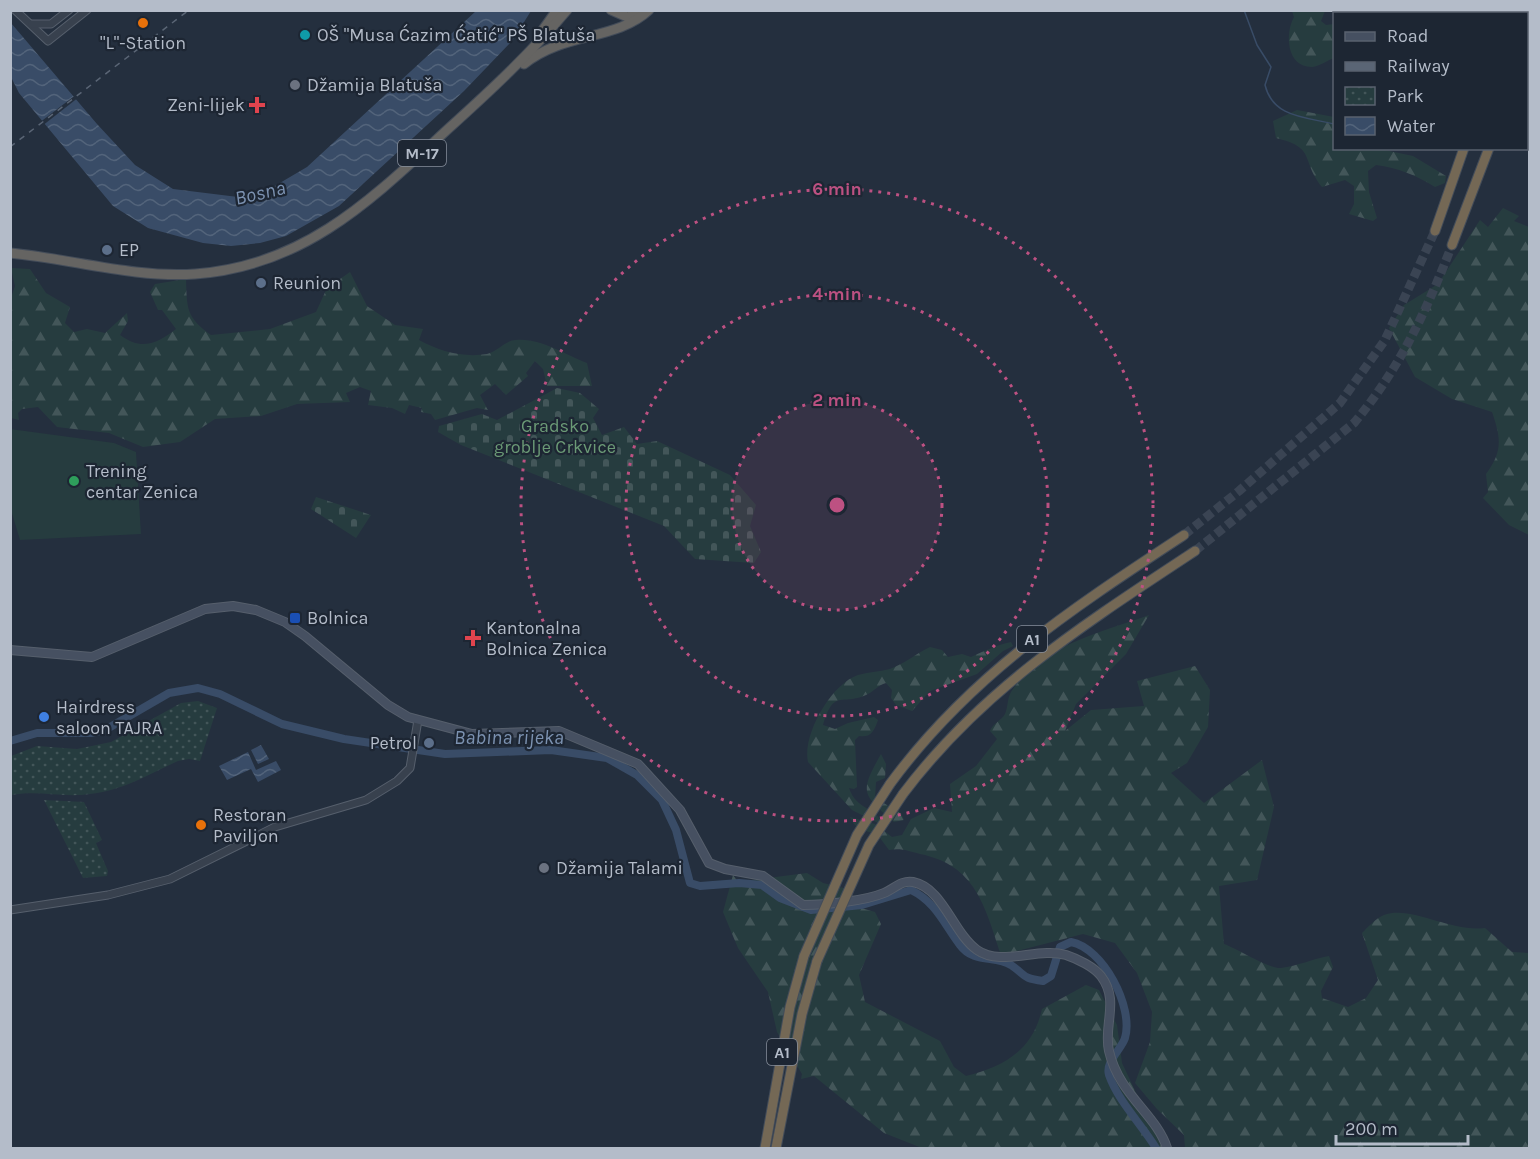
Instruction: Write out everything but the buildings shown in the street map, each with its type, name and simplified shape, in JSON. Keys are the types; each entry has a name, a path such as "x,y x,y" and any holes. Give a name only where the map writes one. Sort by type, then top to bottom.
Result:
{"highway":[{"path":"491,89 498,78 540,34 557,10"},
{"name":"M-17","path":"10,254 168,274 221,271 272,258 313,240 350,216 491,89 567,10"},
{"path":"611,10 627,17 647,10"},
{"path":"491,89 549,48 581,37 622,28 647,10"},
{"path":"1435,231 1463,150"},
{"path":"1452,245 1488,150"},
{"name":"A1","path":"765,1149 790,1007 804,956 857,835 890,784 942,720 1002,663 1045,628 1184,535"},
{"name":"A1","path":"776,1149 802,1014 817,961 869,845 903,794 954,732 1005,684 1062,640 1194,551"}],"main road":[{"path":"10,650 92,657 205,609 242,606 271,616 300,632 398,712 418,720 472,734 559,731 622,756 640,765 680,810 710,863 725,869 763,876 803,905 868,898 890,891 902,883 911,882 929,889 959,934 980,952 994,957 1050,951 1069,956 1094,969 1106,986 1112,1009 1109,1051 1116,1070 1124,1088 1159,1132 1167,1149"}],"street":[{"path":"15,10 46,39"},
{"path":"46,39 44,32 69,10"},
{"path":"46,39 87,10"},
{"path":"30,23 42,26 51,24"},
{"path":"398,712 411,723 414,731"},
{"path":"10,910 108,895 170,879 275,827 375,795 397,781 411,764 414,731 418,720"}],"green space":[{"path":"1478,10 1529,11 1529,131 1528,12 1474,12"},
{"path":"1292,11 1325,11 1321,21 1326,25 1333,24 1333,58 1312,67 1303,66 1297,61 1290,48 1289,40 1294,17"},
{"path":"1297,110 1333,117 1333,150 1385,150 1413,156 1446,176 1445,183 1435,187 1407,173 1376,165 1368,171 1369,192 1377,218 1373,221 1349,214 1354,204 1354,186 1345,180 1322,187 1303,151 1289,142 1276,138 1273,121"},
{"path":"1503,208 1519,216 1514,221 1529,227 1529,535 1509,525 1483,498 1488,492 1486,474 1492,466 1499,444 1492,412 1452,399 1415,377 1389,328 1404,305 1438,284 1480,220 1488,227"},
{"path":"11,268 30,269 46,293 70,307 65,323 74,332 87,329 105,333 127,313 128,321 120,335 142,344 162,339 176,329 162,310 158,310 150,292 155,284 186,279 188,305 192,317 211,335 270,329 316,312 327,288 350,272 367,306 395,325 423,329 419,340 427,344 451,353 478,355 491,353 512,341 535,342 587,363 592,386 547,386 543,369 535,361 526,373 528,376 506,395 495,384 480,395 488,410 477,408 435,420 431,414 421,412 422,408 409,405 405,414 392,408 368,405 371,391 360,387 346,393 350,402 297,404 261,416 215,419 180,442 143,447 109,433 57,427 38,407 22,409 18,413 19,420 11,418 10,301 15,286"},
{"name":"Gradsko groblje Crkvice","path":"557,388 580,393 599,409 593,418 602,435 624,427 637,444 657,441 730,475 756,505 750,526 761,552 754,563 695,559 664,526 461,445 438,432 439,426 482,414 497,420"},
{"name":"Trening centar Zenica","path":"10,429 114,443 136,452 141,534 20,540 11,510"},
{"path":"316,497 371,515 356,538 311,509"},
{"path":"1149,615 1126,654 1076,704 1065,731 1091,710 1144,706 1137,681 1195,666 1210,690 1208,727 1187,763 1171,773 1204,803 1262,760 1274,807 1257,880 1219,886 1224,944 1261,962 1281,968 1329,956 1333,967 1321,991 1322,998 1348,1007 1366,998 1378,980 1362,933 1375,920 1384,915 1407,914 1459,927 1485,928 1512,952 1529,953 1529,1148 1185,1148 1184,1135 1157,1109 1135,1083 1150,1042 1152,1012 1137,973 1115,943 1083,934 1001,955 983,905 966,878 939,860 905,850 889,850 876,835 860,829 853,823 850,817 875,824 892,837 902,835 911,819 934,808 952,812 950,784 976,766 997,739 990,731 1005,714 1011,692 1024,676 1038,663 1073,643"},
{"path":"1011,642 1013,646 1003,651 977,674 930,691 912,711 896,705 891,698 892,690 886,683 866,695 839,700 831,706 823,725 835,729 848,723 874,717 878,720 872,733 859,736 855,740 857,787 849,788 857,801 877,816 884,826 852,810 808,762 809,738 814,725 829,699 848,680 858,675 890,669 930,647 942,650 948,657 962,654 971,657"},
{"path":"198,701 217,708 200,761 189,759 178,761 135,781 102,792 80,795 31,793 11,795 11,756 37,746 77,749 111,742 181,703"},
{"path":"881,754 886,764 885,778 876,782 875,798 901,813 904,820 894,822 875,805 867,792 869,777"},
{"path":"44,800 84,802 102,840 96,843 108,871 107,876 83,878"},
{"path":"807,873 823,883 848,889 861,908 875,912 881,924 859,975 865,1002 940,1041 954,1067 966,1076 993,1068 1015,1055 1032,1036 1042,1009 1086,985 1099,990 1117,1025 1122,1063 1162,1148 922,1148 884,1133 814,1076 801,1079 802,1074 777,1032 768,992 738,948 723,912 733,875 738,882"}],"water":[{"name":"Bosna","path":"476,11 531,11 512,41 464,91 339,206 286,236 260,243 231,246 203,243 148,228 113,206 19,93 11,77 11,23 135,165 173,189 238,197 273,187 307,167"},
{"path":"261,745 269,759 258,764 251,750"},
{"path":"248,752 256,770 276,761 281,770 258,782 251,769 227,780 219,766"}],"pier":[{"path":"77,94 79,97 42,126 39,123"}],"waterway":[{"path":"1244,10 1257,45 1271,67 1265,85 1275,104 1292,114 1333,124"},
{"name":"Babina rijeka","path":"10,741 37,733 91,733 105,730 169,693 198,688 220,694 282,724 344,739 445,754 551,750 607,758 637,775 662,800 676,830 690,883 700,886 739,883 762,885 780,898 811,910 862,905 911,890 933,907 966,951 978,957 1005,962 1025,976 1036,980 1043,981 1051,976 1060,947 1071,942 1083,947 1105,967 1125,1011 1127,1025 1125,1038 1109,1065 1109,1075 1124,1103 1156,1148"}],"tunnel":[{"path":"1184,535 1239,491 1340,403 1385,340 1435,231"},
{"path":"1195,551 1354,423 1398,360 1422,316 1452,245"}],"railway":[{"path":"10,147 189,10"}],"place":[{"name":"\"L\"-Station","path":"143,23"},
{"name":"OŠ \"Musa Ćazim Ćatić\" PŠ Blatuša","path":"305,35"},
{"name":"Džamija Blatuša","path":"295,85"},
{"name":"Zeni-lijek","path":"257,105"},
{"name":"EP","path":"107,250"},
{"name":"Reunion","path":"261,283"},
{"name":"Trening centar Zenica","path":"74,481"},
{"name":"Bolnica","path":"295,618"},
{"name":"Kantonalna Bolnica Zenica","path":"473,638"},
{"name":"Hairdress saloon TAJRA","path":"44,717"},
{"name":"Petrol","path":"429,743"},
{"name":"Restoran Paviljon","path":"201,825"},
{"name":"Džamija Talami","path":"544,868"}]}
